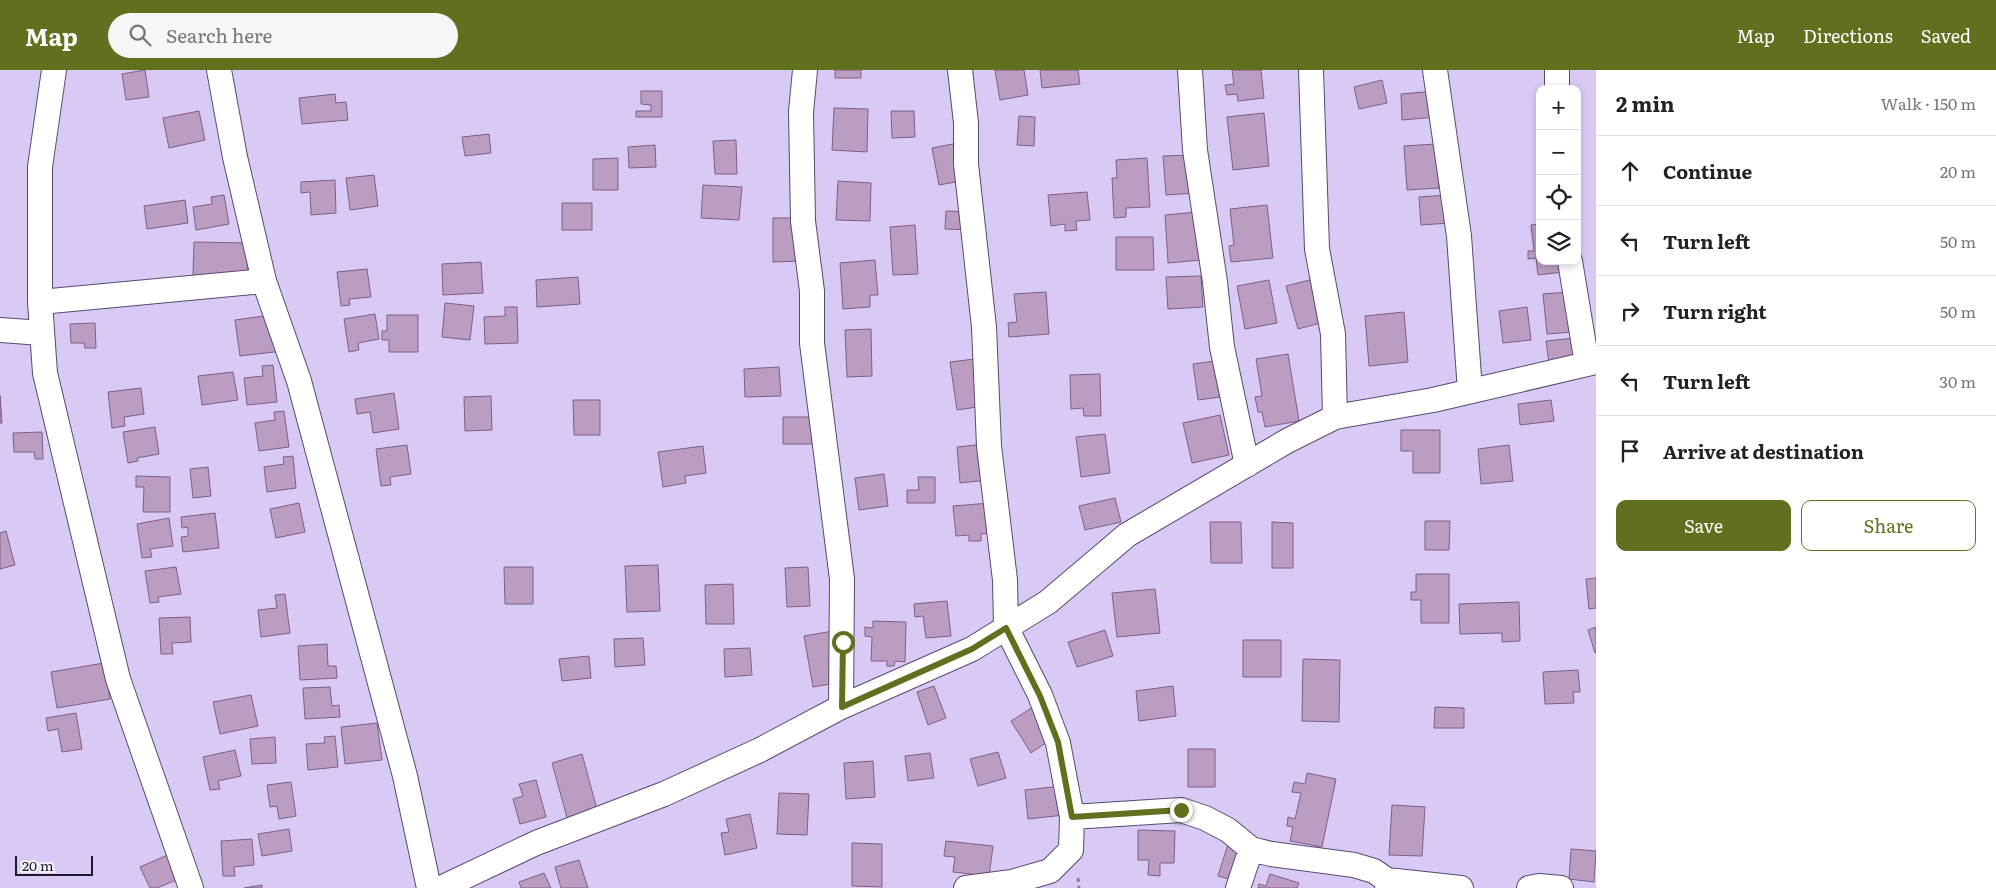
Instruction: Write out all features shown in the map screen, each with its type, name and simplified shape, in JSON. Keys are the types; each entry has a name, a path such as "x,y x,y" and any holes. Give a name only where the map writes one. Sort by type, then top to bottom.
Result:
{"street":[{"path":"54,70 40,167 40,302 44,373 118,679 191,888"},
{"path":"219,70 235,157 264,281 299,381 405,776 429,888"},
{"path":"805,70 801,112 803,221 812,291 812,342 842,579 842,707"},
{"path":"960,70 966,124 966,164 984,327 989,446 1005,580 1006,628 1040,696 1058,742 1072,817 1071,850 1050,871 1012,882 966,888"},
{"path":"1190,70 1195,150 1215,282 1222,347 1247,465"},
{"path":"1311,70 1317,249 1333,334 1334,417"},
{"path":"1435,70 1459,236 1470,391"},
{"path":"1556,85 1557,70"},
{"path":"441,888 536,843 664,794 743,758 842,707 972,649 1048,602 1127,536 1287,441 1334,417 1433,400 1592,363 1571,265"},
{"path":"40,302 264,281"},
{"path":"0,330 42,333"},
{"path":"1072,817 1181,810 1205,818 1220,826 1251,849 1271,854 1354,865 1374,871 1387,884 1461,888"},
{"path":"1238,888 1251,849"},
{"path":"1529,888 1539,886 1560,888"}],"building":[{"path":"145,70 149,97 126,100 122,74"},
{"path":"835,70 861,70 861,78 835,78"},
{"path":"995,70 1024,70 1028,95 1000,100"},
{"path":"1040,70 1078,70 1080,84 1042,88"},
{"path":"1232,70 1261,70 1264,98 1238,101 1237,94 1227,95 1225,85 1234,84"},
{"path":"1382,80 1387,103 1359,109 1354,87"},
{"path":"641,91 662,91 662,117 636,117 636,111 651,111 651,105 641,104"},
{"path":"1436,91 1437,117 1402,120 1401,94"},
{"path":"335,94 336,103 346,102 348,120 302,124 299,98"},
{"path":"834,108 868,109 867,152 832,150"},
{"path":"199,111 205,140 169,148 163,118"},
{"path":"891,111 914,111 915,137 892,138"},
{"path":"1264,113 1269,166 1233,170 1227,117"},
{"path":"1019,116 1035,117 1034,146 1017,145"},
{"path":"489,134 491,153 465,156 462,137"},
{"path":"736,140 737,174 715,174 713,141"},
{"path":"953,144 961,181 939,185 932,148"},
{"path":"1436,144 1439,188 1407,190 1404,146"},
{"path":"655,145 656,167 629,168 628,147"},
{"path":"1194,155 1196,193 1166,195 1163,156"},
{"path":"618,158 618,190 593,190 593,159"},
{"path":"1147,158 1150,207 1126,208 1126,217 1114,218 1112,178 1117,178 1116,160"},
{"path":"374,175 378,206 350,210 346,178"},
{"path":"335,180 336,213 311,215 310,192 301,193 301,182"},
{"path":"838,181 871,183 870,221 836,220"},
{"path":"703,185 742,187 739,220 701,218"},
{"path":"1087,192 1090,220 1076,221 1077,230 1065,231 1065,224 1051,226 1048,195"},
{"path":"224,195 229,224 196,230 193,207 212,204 211,197"},
{"path":"1448,195 1450,223 1421,225 1419,197"},
{"path":"185,200 188,223 147,229 144,206"},
{"path":"562,203 592,203 592,230 562,230"},
{"path":"1267,205 1273,258 1231,262 1229,246 1234,245 1230,209"},
{"path":"946,211 976,212 975,230 945,229"},
{"path":"1198,212 1201,260 1168,263 1165,215"},
{"path":"773,218 802,218 802,261 773,262"},
{"path":"1536,224 1536,258 1528,259 1528,251 1534,251 1531,225"},
{"path":"915,225 918,274 893,275 890,227"},
{"path":"1116,237 1153,237 1154,270 1116,270"},
{"path":"194,242 248,243 247,275 193,276"},
{"path":"875,260 878,295 870,295 870,307 843,309 840,263"},
{"path":"481,262 483,293 443,295 442,264"},
{"path":"1537,265 1570,265 1571,271 1538,275"},
{"path":"367,269 371,297 349,299 350,305 341,306 337,272"},
{"path":"1201,276 1203,307 1168,309 1166,277"},
{"path":"578,277 580,304 537,307 536,280"},
{"path":"1317,278 1328,321 1298,329 1286,286"},
{"path":"1269,280 1277,323 1245,329 1237,286"},
{"path":"1046,292 1049,334 1009,337 1008,323 1017,322 1014,294"},
{"path":"1570,292 1573,332 1547,334 1543,294"},
{"path":"445,303 474,306 470,340 442,337"},
{"path":"505,307 517,307 518,343 485,344 484,317 505,316"},
{"path":"1527,307 1531,340 1503,343 1499,311"},
{"path":"1404,312 1408,362 1369,366 1365,316"},
{"path":"278,314 283,351 240,356 235,320"},
{"path":"375,314 379,339 358,343 359,350 349,352 344,319"},
{"path":"387,315 418,315 418,352 389,352 389,340 382,340 382,331 387,331"},
{"path":"95,323 96,348 85,348 84,343 71,343 70,324"},
{"path":"871,329 872,376 847,377 845,330"},
{"path":"1575,338 1577,360 1549,363 1546,341"},
{"path":"1288,354 1299,421 1265,427 1262,412 1258,412 1255,397 1262,396 1256,359"},
{"path":"983,358 990,405 957,410 950,362"},
{"path":"1222,360 1227,396 1198,400 1193,364"},
{"path":"273,365 277,402 247,405 244,378 263,376 262,366"},
{"path":"779,367 781,396 745,397 744,369"},
{"path":"233,372 238,400 202,405 198,376"},
{"path":"1100,374 1101,416 1084,416 1083,408 1071,409 1070,375"},
{"path":"141,388 144,414 124,417 125,426 112,428 108,392"},
{"path":"394,393 399,429 373,433 370,412 357,414 355,399"},
{"path":"0,395 2,423 0,423"},
{"path":"491,396 492,430 465,431 464,397"},
{"path":"573,400 600,400 600,435 574,435"},
{"path":"1551,400 1554,421 1520,425 1518,404"},
{"path":"284,411 289,447 259,451 255,423 275,420 274,412"},
{"path":"1220,415 1229,455 1192,463 1183,423"},
{"path":"783,417 815,417 815,444 783,444"},
{"path":"155,427 159,454 137,458 138,461 128,463 123,432"},
{"path":"1401,430 1440,430 1440,473 1413,473 1413,451 1401,451"},
{"path":"42,432 43,459 35,459 34,452 14,452 13,433"},
{"path":"1105,434 1110,473 1081,477 1076,437"},
{"path":"985,444 989,480 960,483 957,447"},
{"path":"407,445 411,474 390,477 391,485 381,486 376,449"},
{"path":"1509,445 1513,481 1481,484 1478,449"},
{"path":"703,446 706,473 685,476 686,483 663,487 658,452"},
{"path":"293,456 296,488 267,492 264,467 284,464 283,457"},
{"path":"208,467 211,496 193,498 190,469"},
{"path":"884,474 888,506 859,510 855,478"},
{"path":"136,476 170,477 170,512 143,512 144,487 136,487"},
{"path":"918,477 935,477 935,503 907,503 907,490 919,490"},
{"path":"1115,498 1121,522 1085,530 1079,506"},
{"path":"299,503 305,532 276,538 270,509"},
{"path":"990,503 992,533 981,534 981,541 969,541 969,535 956,536 953,506"},
{"path":"215,513 219,548 183,552 181,537 188,536 188,527 182,528 181,517"},
{"path":"169,518 173,546 150,549 152,557 142,558 137,524"},
{"path":"1425,521 1450,521 1449,550 1425,550"},
{"path":"1210,522 1241,522 1242,563 1211,563"},
{"path":"1272,522 1293,523 1293,568 1272,568"},
{"path":"6,531 15,565 0,569 0,533"},
{"path":"658,565 660,611 627,612 625,566"},
{"path":"176,567 181,594 158,597 159,602 150,603 145,571"},
{"path":"504,567 533,567 533,604 505,604"},
{"path":"808,567 810,606 787,607 785,568"},
{"path":"1416,574 1449,574 1449,623 1421,623 1421,600 1411,600 1411,592 1416,592"},
{"path":"1596,578 1596,608 1589,609 1586,579"},
{"path":"733,584 734,624 706,624 705,585"},
{"path":"1155,589 1160,633 1117,637 1112,593"},
{"path":"285,594 290,633 261,637 258,610 277,608 275,595"},
{"path":"947,601 951,636 926,638 923,616 915,617 914,604"},
{"path":"1519,602 1520,641 1502,642 1502,633 1460,634 1459,604"},
{"path":"190,617 191,642 172,643 173,654 161,654 159,618"},
{"path":"873,621 906,622 905,662 895,661 894,666 887,666 887,661 871,661 872,637 865,636 865,627 873,628"},
{"path":"1596,627 1596,652 1595,653 1588,630"},
{"path":"839,630 848,681 813,687 804,636"},
{"path":"1105,630 1113,656 1077,667 1068,642"},
{"path":"643,638 645,665 615,667 614,639"},
{"path":"1243,640 1281,640 1281,677 1243,677"},
{"path":"327,644 328,666 336,666 337,678 300,680 298,646"},
{"path":"750,648 752,675 725,677 724,649"},
{"path":"589,656 591,678 562,681 559,659"},
{"path":"1303,659 1340,660 1339,722 1302,721"},
{"path":"104,663 110,699 57,708 51,672"},
{"path":"1578,670 1580,692 1573,692 1574,703 1545,704 1543,672"},
{"path":"934,686 946,718 928,725 917,692"},
{"path":"1173,686 1176,716 1139,721 1136,691"},
{"path":"330,687 332,706 339,705 340,717 305,719 303,688"},
{"path":"251,695 258,726 220,734 213,702"},
{"path":"1033,707 1053,738 1031,753 1011,721"},
{"path":"1435,707 1464,708 1464,728 1434,728"},
{"path":"76,713 82,749 62,752 58,729 48,731 46,718"},
{"path":"377,723 382,760 345,764 341,727"},
{"path":"335,736 338,767 308,770 306,744 325,743 324,737"},
{"path":"275,737 276,763 252,764 250,739"},
{"path":"1188,749 1215,749 1215,787 1188,787"},
{"path":"235,750 241,776 218,781 220,789 210,790 203,757"},
{"path":"998,752 1006,778 978,786 970,759"},
{"path":"930,753 934,778 908,781 905,756"},
{"path":"582,754 598,813 568,821 552,763"},
{"path":"873,761 875,797 846,799 844,763"},
{"path":"1307,773 1336,779 1322,847 1290,841 1293,827 1287,826 1288,817 1295,819 1301,793 1292,792 1294,782 1305,784"},
{"path":"536,780 546,817 520,824 513,799 523,796 519,784"},
{"path":"291,782 296,816 279,819 277,806 270,807 267,785"},
{"path":"1061,786 1064,815 1028,819 1025,790"},
{"path":"779,793 809,794 807,835 777,834"},
{"path":"1392,805 1425,807 1422,856 1389,855"},
{"path":"750,814 757,848 725,855 721,833 729,832 726,819"},
{"path":"289,829 292,851 262,856 258,834"},
{"path":"1138,830 1175,831 1174,863 1160,863 1160,876 1148,875 1149,860 1138,860"},
{"path":"252,839 254,865 234,867 235,876 223,876 221,841"},
{"path":"946,841 993,846 989,876 953,872 955,857 944,856"},
{"path":"852,843 882,844 882,887 852,886"},
{"path":"1228,844 1254,851 1244,883 1218,876"},
{"path":"1571,849 1596,851 1594,882 1569,879"},
{"path":"170,854 181,878 157,888 150,888 140,867"},
{"path":"579,860 588,888 561,888 555,867"},
{"path":"544,873 551,888 521,888 519,882"},
{"path":"1270,874 1299,883 1297,888 1258,888 1259,884 1266,886"},
{"path":"262,885 262,888 244,888"}],"route":[{"path":"843,642 842,707 913,673 972,649 1006,628 1040,696 1058,742 1072,817 1181,810"}]}
